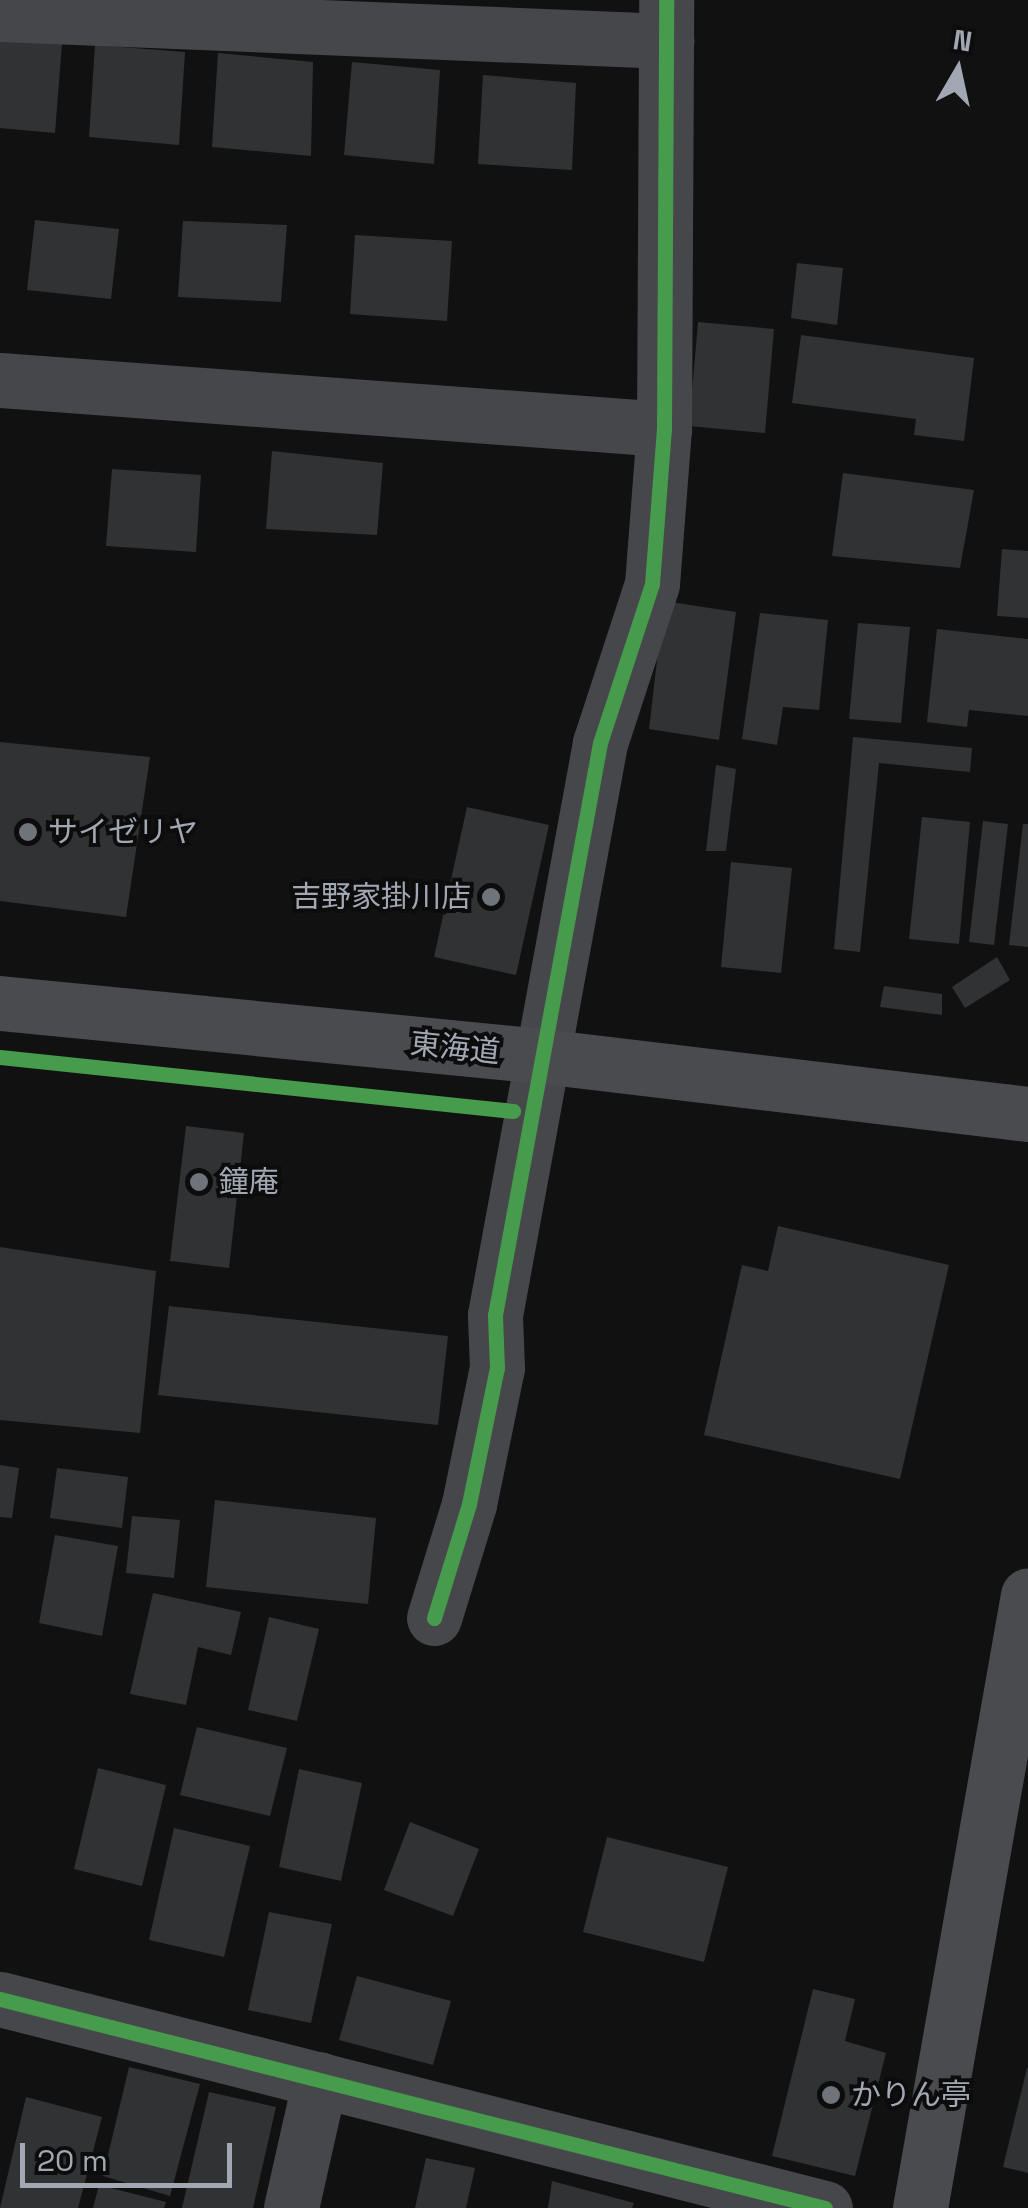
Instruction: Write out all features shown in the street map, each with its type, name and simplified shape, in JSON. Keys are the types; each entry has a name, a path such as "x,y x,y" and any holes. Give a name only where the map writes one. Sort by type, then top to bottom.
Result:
{"main road":[{"name":"東海道","path":"0,1003 542,1056 1028,1114"},
{"path":"920,2208 1028,1595"}],"street":[{"path":"0,14 666,20 664,429 652,584 600,744 495,1315 497,1368 469,1504 434,1618"},
{"path":"0,380 664,429"},
{"path":"0,2000 824,2208"},
{"path":"290,2208 320,2079"}],"building":[{"path":"0,38 62,44 55,133 0,128"},
{"path":"95,45 185,52 179,145 89,137"},
{"path":"218,53 313,62 311,156 212,147"},
{"path":"352,62 440,70 434,164 344,155"},
{"path":"483,75 576,83 572,170 478,164"},
{"path":"35,220 119,229 111,299 27,290"},
{"path":"183,221 287,225 281,302 178,297"},
{"path":"355,235 452,241 447,321 350,314"},
{"path":"797,263 843,268 837,325 791,318"},
{"path":"698,322 774,329 765,433 689,426"},
{"path":"801,335 974,358 964,441 914,435 916,419 792,403"},
{"path":"272,451 383,463 377,535 266,529"},
{"path":"112,469 201,475 196,552 106,546"},
{"path":"843,473 974,490 960,568 832,556"},
{"path":"1002,549 1028,551 1028,618 997,616"},
{"path":"664,601 736,612 719,740 649,729"},
{"path":"760,613 828,620 819,710 783,707 777,745 742,739"},
{"path":"858,623 910,627 901,723 849,719"},
{"path":"937,629 1028,639 1028,716 969,710 967,727 927,722"},
{"path":"853,737 972,748 970,772 879,763 860,952 834,949"},
{"path":"0,742 150,757 126,917 0,901"},
{"path":"716,765 736,769 726,851 706,851"},
{"path":"467,807 549,825 516,975 434,957"},
{"path":"922,817 970,822 959,944 909,939"},
{"path":"983,821 1008,824 994,945 969,942"},
{"path":"1023,824 1028,824 1028,947 1009,945"},
{"path":"731,862 792,868 781,973 721,967"},
{"path":"997,957 1010,980 965,1008 952,987"},
{"path":"884,986 942,994 942,1015 880,1007"},
{"path":"186,1126 244,1133 229,1268 170,1261"},
{"path":"778,1226 949,1265 900,1479 704,1435 742,1265 768,1271"},
{"path":"0,1247 156,1271 140,1433 0,1420"},
{"path":"169,1306 448,1336 438,1425 158,1395"},
{"path":"0,1465 19,1468 12,1518 0,1517"},
{"path":"57,1468 128,1477 122,1528 50,1518"},
{"path":"215,1500 376,1518 368,1604 206,1587"},
{"path":"132,1516 180,1520 174,1578 126,1573"},
{"path":"55,1535 118,1546 102,1636 39,1623"},
{"path":"153,1593 241,1612 231,1655 198,1647 186,1705 130,1694"},
{"path":"269,1617 319,1629 297,1721 248,1710"},
{"path":"197,1727 287,1748 270,1816 180,1795"},
{"path":"98,1768 166,1785 142,1886 74,1869"},
{"path":"299,1769 362,1783 341,1881 279,1867"},
{"path":"410,1822 479,1849 453,1916 384,1890"},
{"path":"174,1828 250,1846 224,1957 149,1940"},
{"path":"607,1837 728,1867 704,1962 583,1932"},
{"path":"269,1912 332,1924 311,2023 248,2010"},
{"path":"357,1976 451,2001 433,2065 339,2040"},
{"path":"813,1989 855,1999 845,2041 886,2053 855,2176 772,2156"},
{"path":"129,2067 200,2084 170,2196 103,2176"},
{"path":"1028,2068 1028,2173 1003,2167"},
{"path":"209,2092 276,2107 253,2208 182,2208"},
{"path":"26,2097 102,2117 78,2208 0,2208"},
{"path":"426,2158 475,2168 466,2208 415,2208"},
{"path":"552,2181 634,2203 632,2208 548,2208"},
{"path":"99,2185 166,2202 164,2208 93,2208"}],"cycle path":[{"path":"434,1618 469,1504 497,1368 495,1315 600,743 652,584 664,429 666,0"},
{"path":"0,1057 513,1111"},
{"path":"0,1999 825,2208"}],"place":[{"name":"サイゼリヤ","path":"28,832"},
{"name":"吉野家掛川店","path":"491,897"},
{"name":"鐘庵","path":"199,1182"},
{"name":"かりん亭","path":"831,2095"}]}
